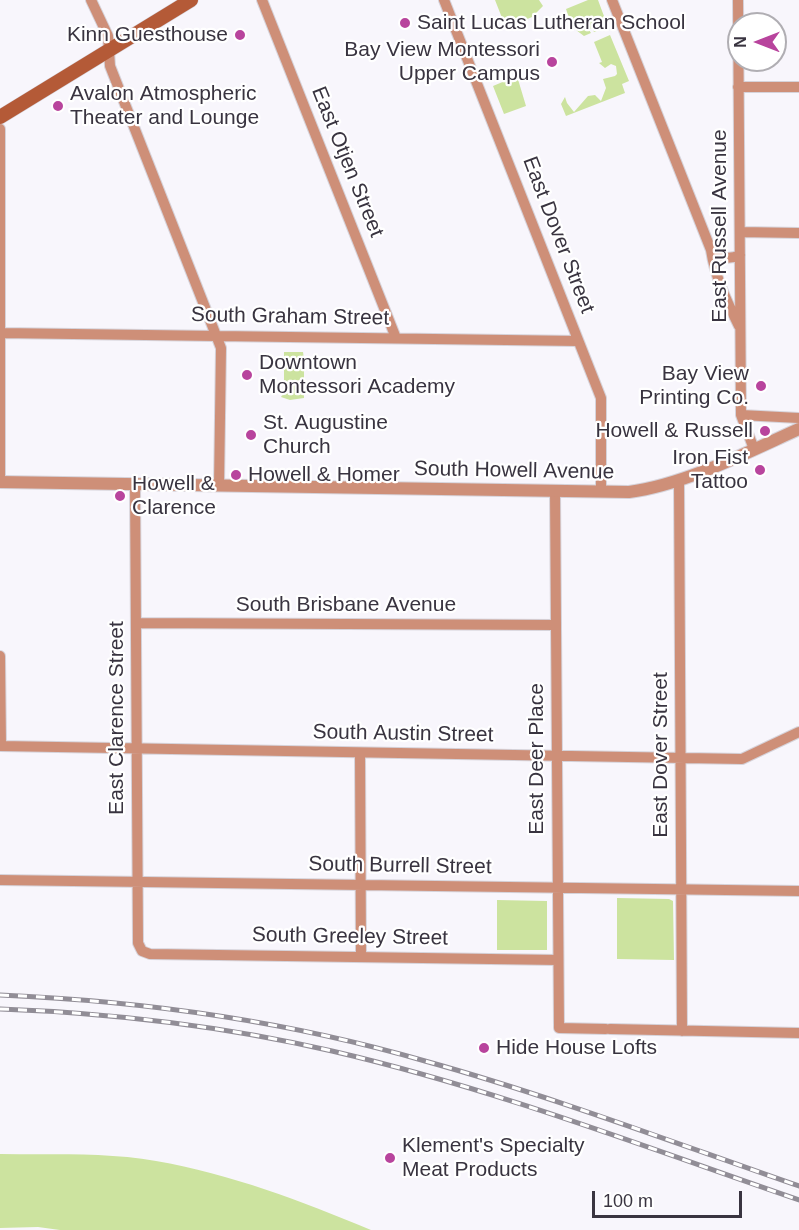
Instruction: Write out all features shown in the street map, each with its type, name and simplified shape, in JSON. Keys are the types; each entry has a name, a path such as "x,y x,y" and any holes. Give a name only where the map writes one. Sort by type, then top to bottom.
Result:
{"main road":[{"path":"0,117 191,0"}],"street":[{"path":"91,0 108,36 110,66 221,348 219,486"},
{"name":"East Otjen Street","path":"262,0 396,338"},
{"name":"East Dover Street","path":"444,0 601,398 601,492"},
{"path":"612,0 711,250 714,267 740,327"},
{"name":"East Russell Avenue","path":"738,0 741,415 754,449"},
{"path":"738,87 799,87"},
{"path":"0,129 0,482"},
{"path":"740,232 799,233"},
{"path":"711,250 724,258 730,259 740,255"},
{"name":"South Graham Street","path":"1,333 578,341"},
{"path":"741,415 799,418"},
{"name":"South Howell Avenue","path":"0,482 629,492 653,489 679,480 799,429"},
{"name":"East Dover Street","path":"679,480 682,1031"},
{"name":"East Clarence Street","path":"135,484 138,943 142,951"},
{"name":"East Deer Place","path":"555,491 559,1028 682,1031"},
{"name":"South Brisbane Avenue","path":"136,623 556,625"},
{"path":"0,656 0,746"},
{"name":"South Austin Street","path":"0,746 742,759 799,732"},
{"path":"360,753 361,957"},
{"name":"South Burrell Street","path":"0,880 799,891"},
{"name":"South Greeley Street","path":"142,951 150,954 558,960"},
{"path":"682,1031 799,1033"}],"green space":[{"path":"495,0 539,0 543,6 532,17 506,28"},
{"path":"588,0 598,0 608,27 594,32 592,28 589,30 591,33 584,36 572,27 566,9"},
{"path":"610,35 629,81 622,84 625,93 566,116 561,104 565,97 574,112 588,96 595,95 601,101 606,88 603,79 617,74 616,66 611,64 605,68 599,63 602,62 594,42"},
{"path":"517,76 526,106 504,114 493,86"},
{"path":"284,352 303,352 304,398 290,400 281,397 288,385 284,384"},
{"path":"617,898 673,901 674,960 617,959"},
{"path":"497,900 547,901 547,950 497,950"},
{"path":"0,1154 78,1154 156,1161 239,1181 371,1230 0,1228"}],"railway":[{"path":"0,995 107,1002 214,1015 268,1024 373,1047 519,1089 799,1186"},
{"path":"0,1009 126,1017 167,1022 250,1034 332,1051 451,1082 509,1100 799,1200"}],"place":[{"name":"Saint Lucas Lutheran School","path":"405,23"},
{"name":"Kinn Guesthouse","path":"240,35"},
{"name":"Bay View Montessori Upper Campus","path":"552,62"},
{"name":"Avalon Atmospheric Theater and Lounge","path":"58,106"},
{"name":"Downtown Montessori Academy","path":"247,375"},
{"name":"Bay View Printing Co.","path":"761,386"},
{"name":"Howell & Russell","path":"765,431"},
{"name":"St. Augustine Church","path":"251,435"},
{"name":"Iron Fist Tattoo","path":"760,470"},
{"name":"Howell & Homer","path":"236,475"},
{"name":"Howell & Clarence","path":"120,496"},
{"name":"Hide House Lofts","path":"484,1048"},
{"name":"Klement's Specialty Meat Products","path":"390,1158"}]}
